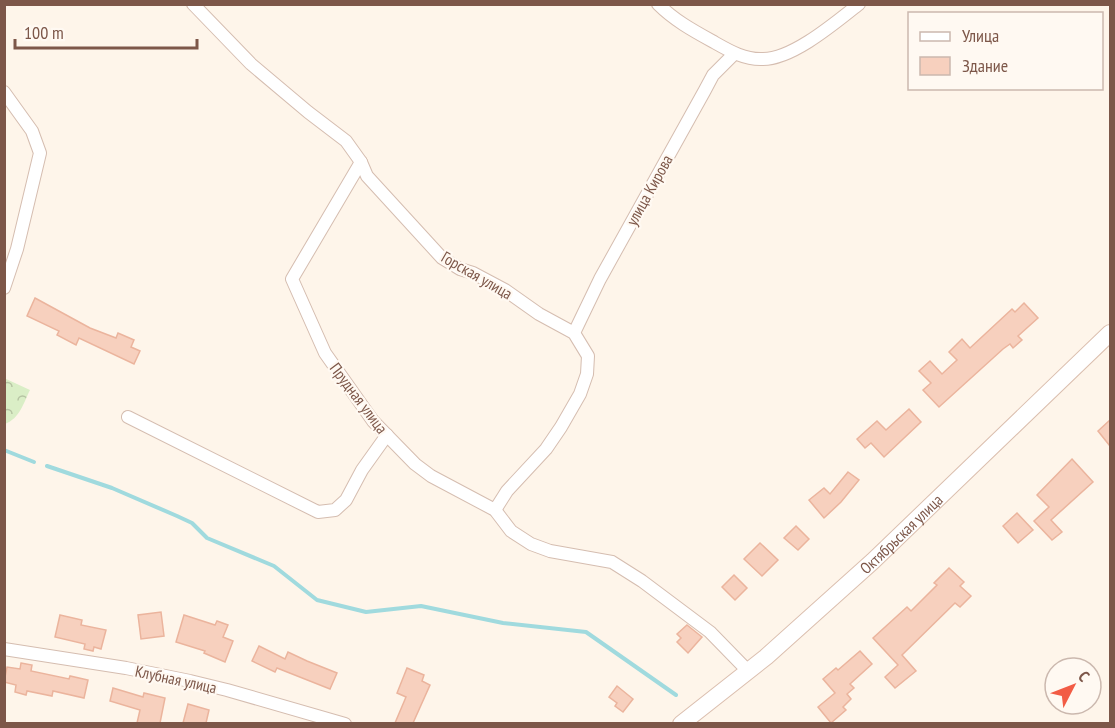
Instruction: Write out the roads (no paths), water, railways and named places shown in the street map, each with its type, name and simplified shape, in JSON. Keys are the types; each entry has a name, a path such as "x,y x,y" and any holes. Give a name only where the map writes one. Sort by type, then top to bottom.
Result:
{"main road":[{"name":"Октябрьская улица","path":"681,723 748,672 873,561 1110,333"}],"street":[{"name":"Горская улица","path":"193,4 251,64 346,141 361,162 367,176 442,258 505,290 539,314 574,333"},
{"path":"658,4 678,21 734,54 765,59 786,54 859,4"},
{"name":"улица Кирова","path":"574,333 600,279 713,75 734,54"},
{"path":"4,92 32,130 40,153 18,249 4,288"},
{"name":"Прудная улица","path":"361,162 292,279 325,353 373,421 431,476 495,510 511,531 531,544 550,551 612,562 642,580 710,632 748,672"},
{"path":"495,510 507,491 546,449 580,394 587,374 588,356 574,333"},
{"path":"128,417 318,512 335,510 346,500 362,470 387,435"},
{"name":"Клубная улица","path":"4,649 126,668 190,681 345,723"}],"waterway":[{"path":"4,450 34,462"},
{"path":"47,466 112,488 192,523 207,538 274,566 317,600 366,612 421,606 503,623 586,632 676,695"}]}
